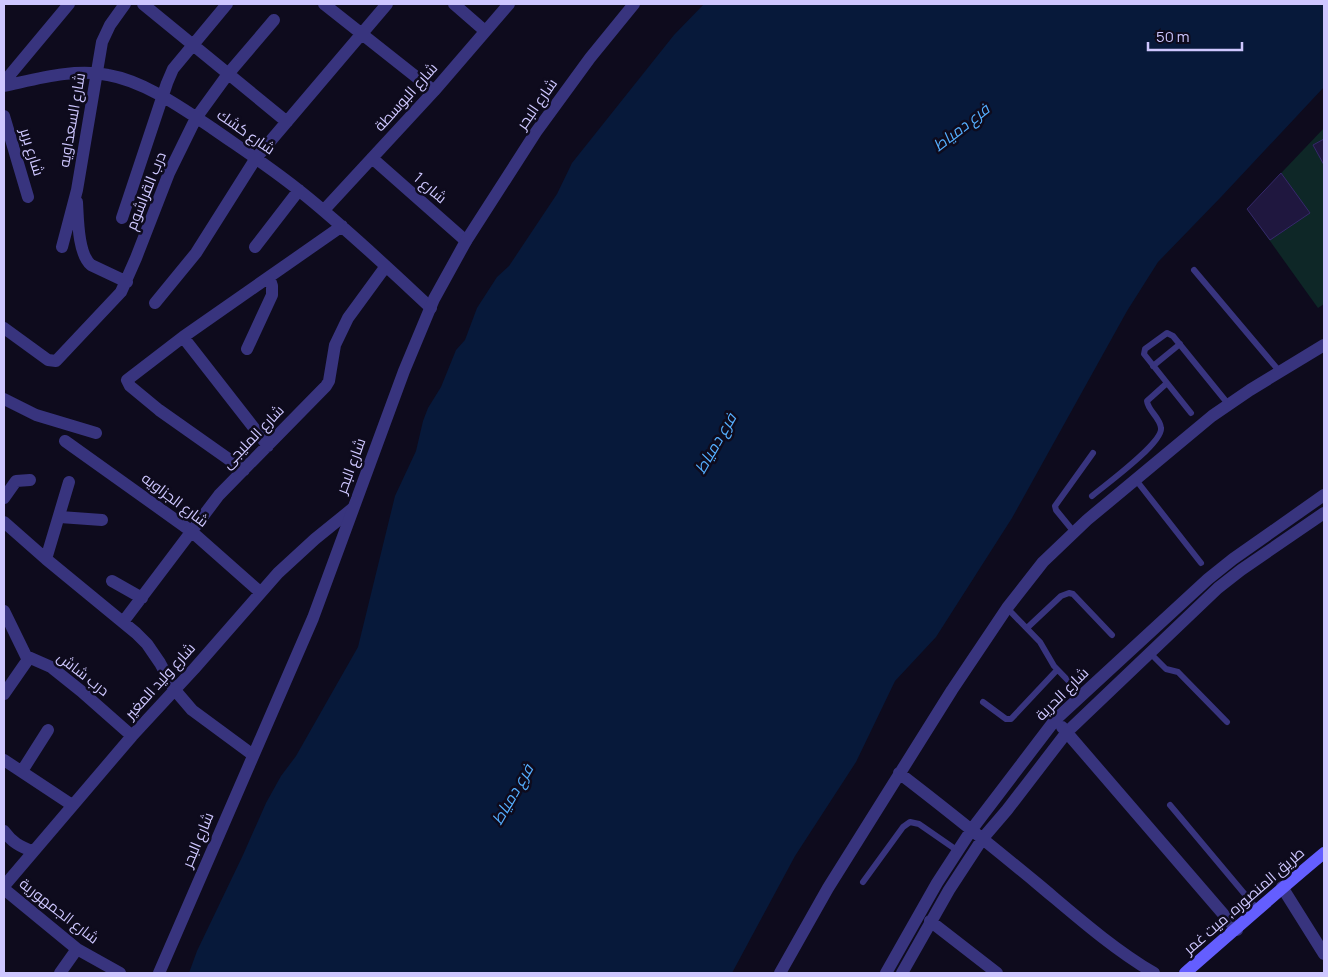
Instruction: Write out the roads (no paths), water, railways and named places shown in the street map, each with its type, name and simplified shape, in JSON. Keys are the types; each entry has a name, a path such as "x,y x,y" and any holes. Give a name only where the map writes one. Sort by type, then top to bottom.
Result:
{"main road":[{"name":"طريق المنصوره, ميت غمر","path":"1185,973 1198,969 1282,887 1324,853"}],"street":[{"path":"4,82 69,4"},
{"name":"شارع السعداويه","path":"62,248 77,190 102,42 110,25 125,4"},
{"path":"143,4 287,122"},
{"path":"122,218 161,97 174,69 227,4"},
{"path":"324,4 434,91"},
{"path":"155,303 196,253 256,158 387,4"},
{"path":"454,4 486,31"},
{"name":"شارع البوسطة","path":"324,210 434,91 509,4"},
{"name":"شارع البحر","path":"159,973 313,618 404,371 431,308 466,241 536,132 590,58 634,4"},
{"name":"درب القراشوم","path":"4,328 52,362 56,361 115,299 127,282 169,172 196,118 228,74 274,20"},
{"name":"شارع كشك","path":"4,86 61,75 97,73 124,78 138,84 196,118 256,158 299,190 342,226 431,308"},
{"name":"شارع بربر","path":"4,116 28,197"},
{"name":"شارع 1","path":"372,158 466,241"},
{"path":"77,190 78,223 82,247 88,262 91,266 127,282"},
{"path":"255,246 299,190"},
{"path":"244,470 159,410 128,383 128,378 183,337 342,226"},
{"name":"شارع المليجى","path":"123,622 219,495 329,382 335,345 348,318 386,266"},
{"path":"247,349 272,295 270,277"},
{"path":"183,337 268,446"},
{"path":"780,973 828,888 899,773 1006,608 1043,562 1074,532 1212,416 1324,345"},
{"path":"4,399 36,415 96,433"},
{"name":"شارع الجزاويه","path":"66,441 191,531 260,592"},
{"path":"4,498 16,481 30,480"},
{"path":"46,559 69,482"},
{"name":"شارع الحرية","path":"886,973 937,883 972,829 1055,720 1208,579 1233,559 1324,495"},
{"name":"شارع وليد المغير","path":"4,887 72,805 260,592 315,539 352,510"},
{"name":"شارع الحرية","path":"902,973 930,922 982,838 1007,810 1067,732 1218,588 1324,513"},
{"path":"60,517 102,520"},
{"path":"4,522 147,644 174,689 192,710 253,755"},
{"path":"1208,579 1218,588"},
{"path":"112,581 142,598"},
{"path":"4,611 28,658 4,694"},
{"path":"1134,646 1148,655"},
{"name":"درب شاش","path":"28,658 51,667 132,736"},
{"path":"1055,720 1236,930"},
{"path":"22,771 48,730"},
{"path":"4,760 72,805"},
{"path":"899,773 972,829 1084,923 1154,973"},
{"path":"994,800 1007,810"},
{"path":"4,831 21,848 33,851"},
{"path":"937,883 949,890"},
{"name":"شارع الجمهورية","path":"4,887 77,949 120,973"},
{"path":"1282,887 1324,954"},
{"path":"930,922 997,973"},
{"path":"60,973 77,949"}],"lane":[{"path":"1194,270 1280,372"},
{"path":"1191,413 1145,356 1145,349 1165,334 1172,334 1229,405"},
{"path":"1153,366 1180,344"},
{"path":"1092,496 1150,447 1159,437 1161,426 1159,420 1148,406 1147,401 1167,383"},
{"path":"1074,532 1056,510 1055,506 1092,453"},
{"path":"1136,480 1201,563"},
{"path":"1027,628 1061,596 1069,593 1073,594 1112,635"},
{"path":"1006,608 1040,642 1051,663 1082,695"},
{"path":"1148,655 1166,669 1180,674 1227,722"},
{"path":"983,702 1006,719 1011,719 1057,670"},
{"path":"1170,805 1258,910"},
{"path":"864,882 903,827 910,822 919,824 958,851"}],"water":[{"name":"فرع دمياط","path":"704,4 1324,4 1324,87 1158,262 1127,311 1012,518 936,637 895,681 856,762 795,856 732,973 189,973 197,951 266,803 281,776 296,756 358,647 395,496 416,451 428,408 441,387 456,350 465,340 477,308 497,277 509,266 557,194 572,163 674,35"}]}
